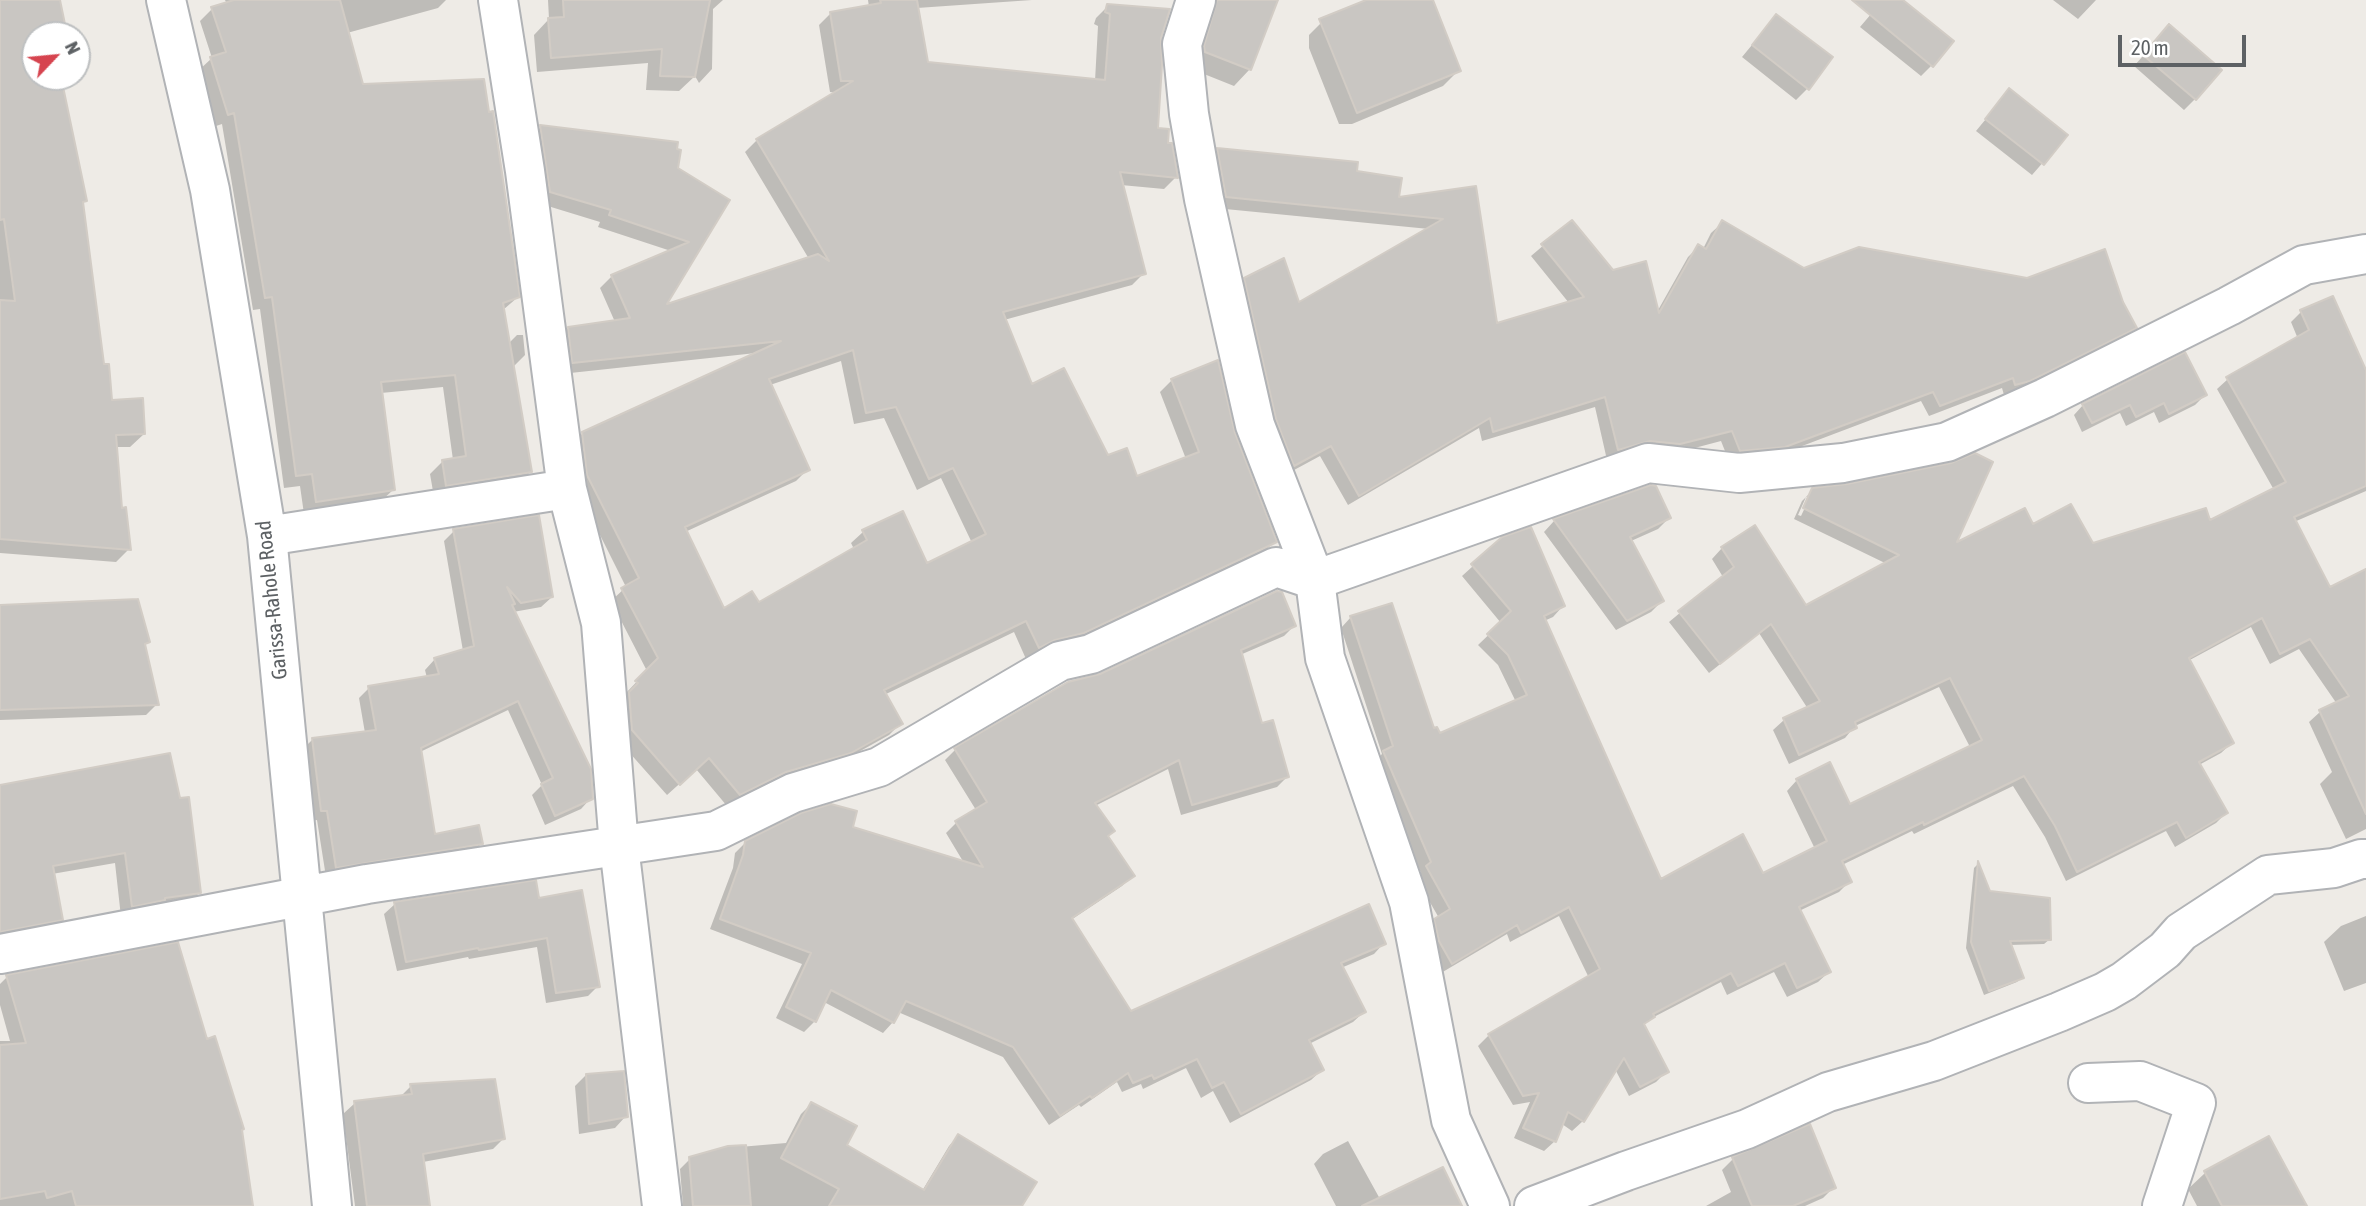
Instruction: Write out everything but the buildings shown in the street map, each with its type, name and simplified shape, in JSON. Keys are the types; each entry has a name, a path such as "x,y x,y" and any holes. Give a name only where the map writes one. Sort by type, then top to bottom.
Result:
{"street":[{"name":"Garissa-Rahole Road","path":"166,0 210,190 267,536 332,1206"},
{"path":"498,0 526,171 567,489 601,623 619,846 663,1206"},
{"path":"1196,0 1182,44 1189,114 1204,199 1255,425 1315,580 1325,658 1409,902 1451,1120 1490,1206"},
{"path":"0,954 367,884 716,831 793,793 879,767 1060,661 1091,654 1276,566 1315,580 1648,464 1739,473 1843,463 1947,442 2045,398 2229,306 2304,265 2366,254"},
{"path":"267,536 567,489"},
{"path":"1534,1206 1747,1129 1828,1091 1934,1061 2059,1012 2124,981 2165,950 2181,932 2268,875 2334,869 2366,859"},
{"path":"2088,1083 2140,1082 2196,1102 2162,1206"}]}
